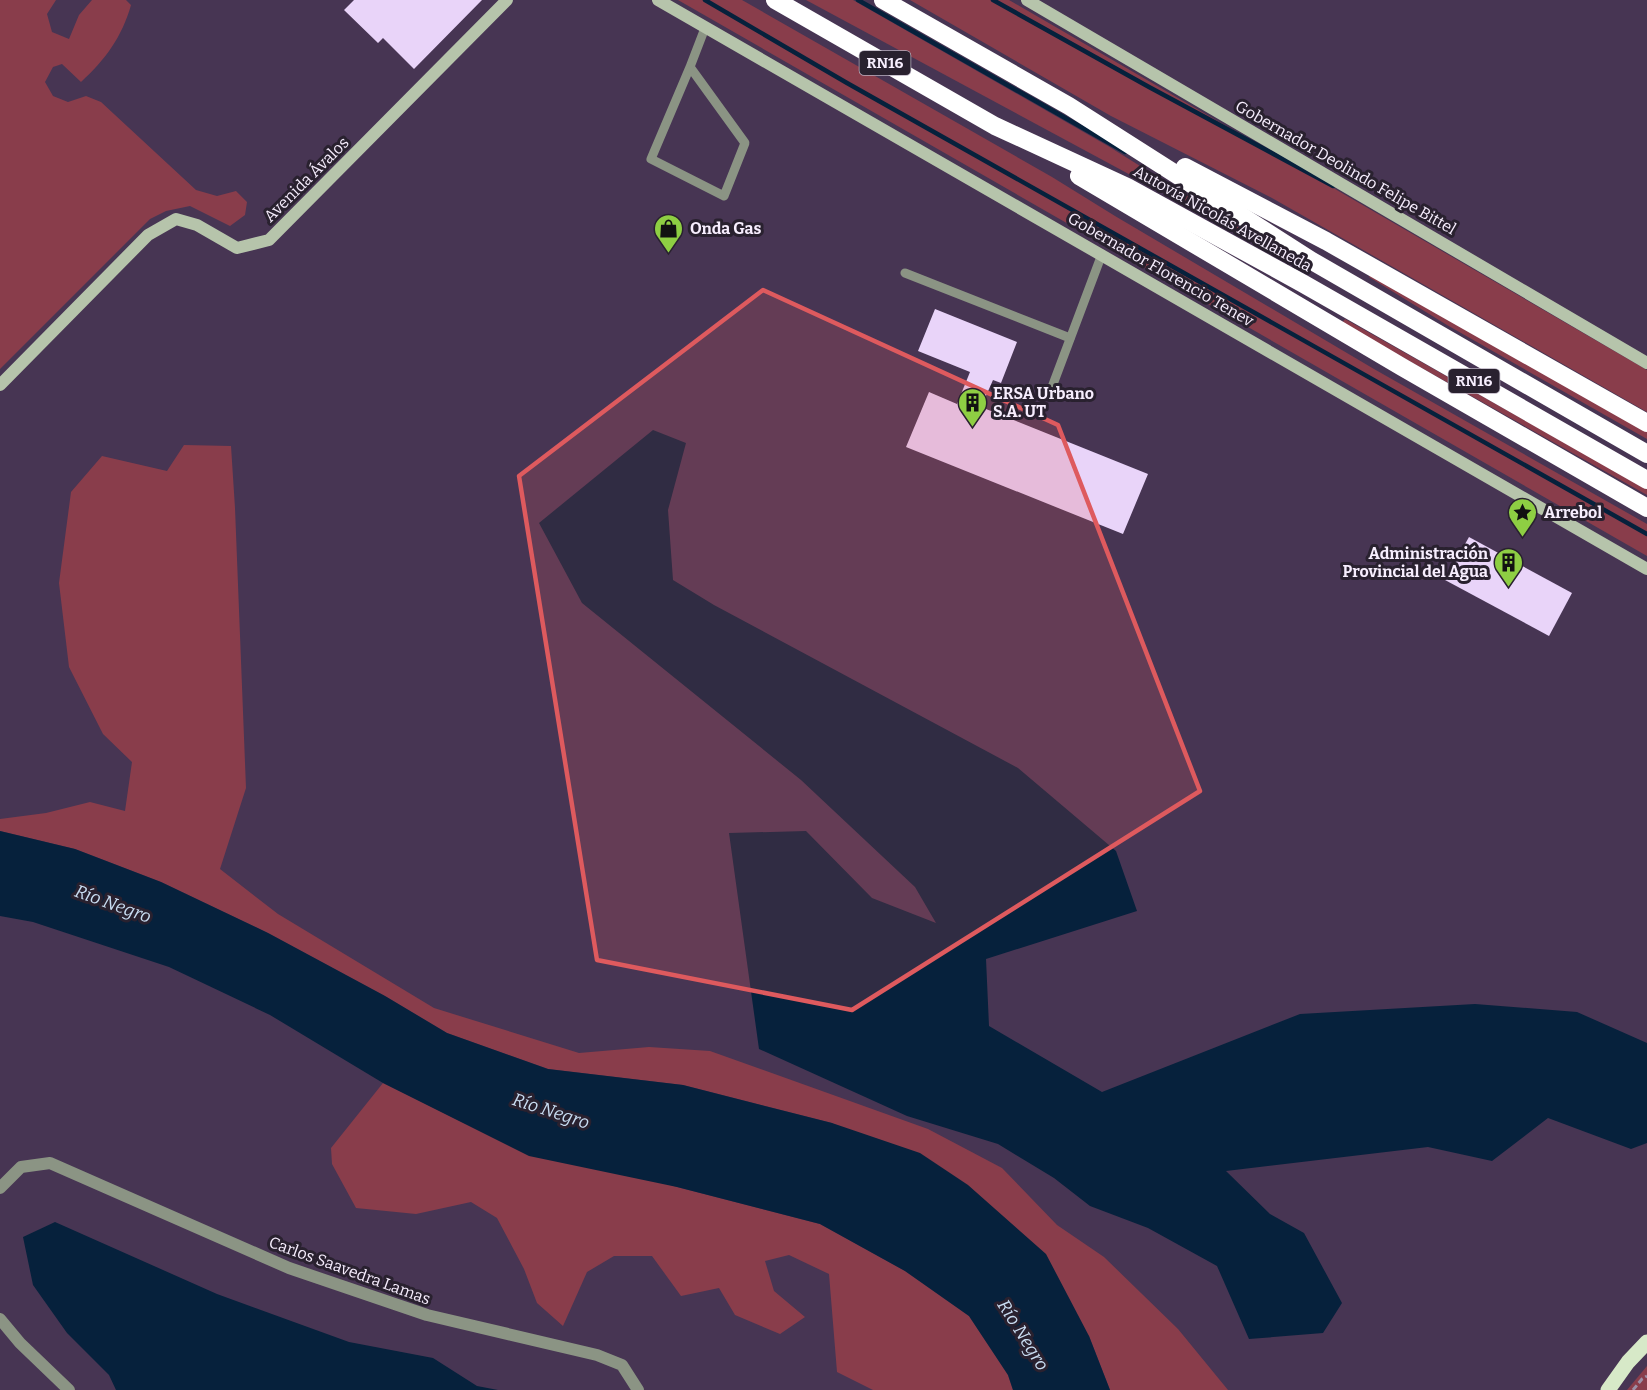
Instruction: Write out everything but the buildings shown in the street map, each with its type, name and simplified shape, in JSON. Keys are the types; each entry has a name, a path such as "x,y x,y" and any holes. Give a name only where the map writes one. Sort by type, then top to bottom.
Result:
{"highway":[{"name":"Autovía Nicolás Avellaneda","path":"775,0 995,126 1137,192 1302,283 1647,480"},
{"name":"Autovía Nicolás Avellaneda","path":"883,0 1069,106 1312,261 1647,454"},
{"path":"1069,106 1326,241 1647,423"},
{"path":"995,126 1402,367 1647,508"}],"main road":[{"path":"1608,1390 1628,1362 1647,1342"}],"street":[{"name":"Avenida Ávalos","path":"0,385 148,236 176,219 197,225 237,248 269,240 507,0"},
{"name":"Gobernador Florencio Tenev","path":"658,0 1647,568"},
{"name":"Gobernador Deolindo Felipe Bittel","path":"1028,0 1647,363"},
{"name":"Carlos Saavedra Lamas","path":"0,1188 21,1167 50,1163 290,1268 426,1315 605,1358 622,1365 638,1390"},
{"path":"0,1319 20,1343 69,1390"}],"lane":[{"path":"690,67 745,143 724,196 651,159 705,28"},
{"path":"1052,387 1102,254"},
{"path":"905,273 1070,338"}],"path":[{"path":"1633,1390 1647,1376"}],"highlighted area":[{"path":"763,290 1058,425 1200,791 852,1010 597,960 519,476"}],"shaded area":[{"path":"0,0 56,0 47,14 52,32 69,39 79,15 92,0 126,0 131,5 118,38 98,65 81,82 62,64 53,67 45,82 53,96 68,102 86,96 101,102 196,190 217,196 236,191 247,202 245,215 230,226 190,206 166,211 150,219 0,369"},
{"path":"678,0 742,0 1052,177 1374,369 1647,524 1647,556"},
{"path":"806,0 853,0 1108,146 1307,270"},
{"path":"910,0 1009,0 1647,370 1647,412 1272,198 1111,116"},
{"path":"1371,274 1647,431 1647,439 1447,325 1369,277"},
{"path":"1345,319 1647,489 1647,495 1342,323"},
{"path":"184,445 231,446 246,788 220,869 278,914 434,1008 579,1053 649,1047 710,1051 928,1129 1002,1168 1057,1225 1104,1257 1178,1329 1228,1390 1110,1390 1089,1336 832,1123 683,1085 548,1069 447,1033 385,996 268,933 161,882 75,849 0,831 0,819 46,813 90,802 125,811 132,762 103,734 69,667 59,583 71,492 102,456 167,471"},
{"path":"383,1083 464,1123 677,1187 820,1224 905,1271 969,1316 1008,1375 1013,1390 873,1390 837,1372 829,1274 789,1255 765,1261 774,1291 805,1317 780,1334 735,1315 719,1288 681,1296 652,1256 614,1256 587,1272 563,1326 537,1303 524,1269 497,1218 471,1202 416,1214 356,1208 332,1164 331,1148"},
{"path":"1647,1366 1647,1390 1627,1390"}],"water":[{"path":"653,430 686,443 668,510 673,580 714,605 1018,768 1116,851 1137,911 986,959 989,1026 1102,1092 1300,1014 1475,1004 1577,1012 1647,1043 1647,1143 1631,1149 1548,1118 1492,1161 1428,1147 1226,1171 1270,1214 1304,1233 1342,1303 1323,1333 1249,1339 1217,1266 1148,1228 1090,1206 1054,1178 998,1144 907,1116 759,1049 729,833 806,831 872,898 936,923 915,887 801,780 582,603 539,523"},
{"name":"Río Negro","path":"0,831 75,849 161,882 268,933 385,996 447,1033 548,1069 683,1085 832,1123 920,1153 968,1185 1046,1254 1089,1336 1110,1390 1013,1390 1008,1375 969,1316 905,1271 820,1224 677,1187 529,1156 383,1083 270,1015 169,967 33,922 0,916"},
{"path":"55,1222 217,1294 349,1342 433,1358 477,1386 498,1390 116,1390 109,1375 67,1333 33,1285 23,1237"}],"waterway":[{"path":"705,0 847,83 1647,534"},
{"path":"858,0 1125,152"},
{"path":"993,0 1333,186"}],"place":[{"name":"Onda Gas","path":"669,254"},
{"name":"ERSA Urbano S.A. UT","path":"972,428"},
{"name":"Arrebol","path":"1523,538"},
{"name":"Administración Provincial del Agua","path":"1509,588"}]}
